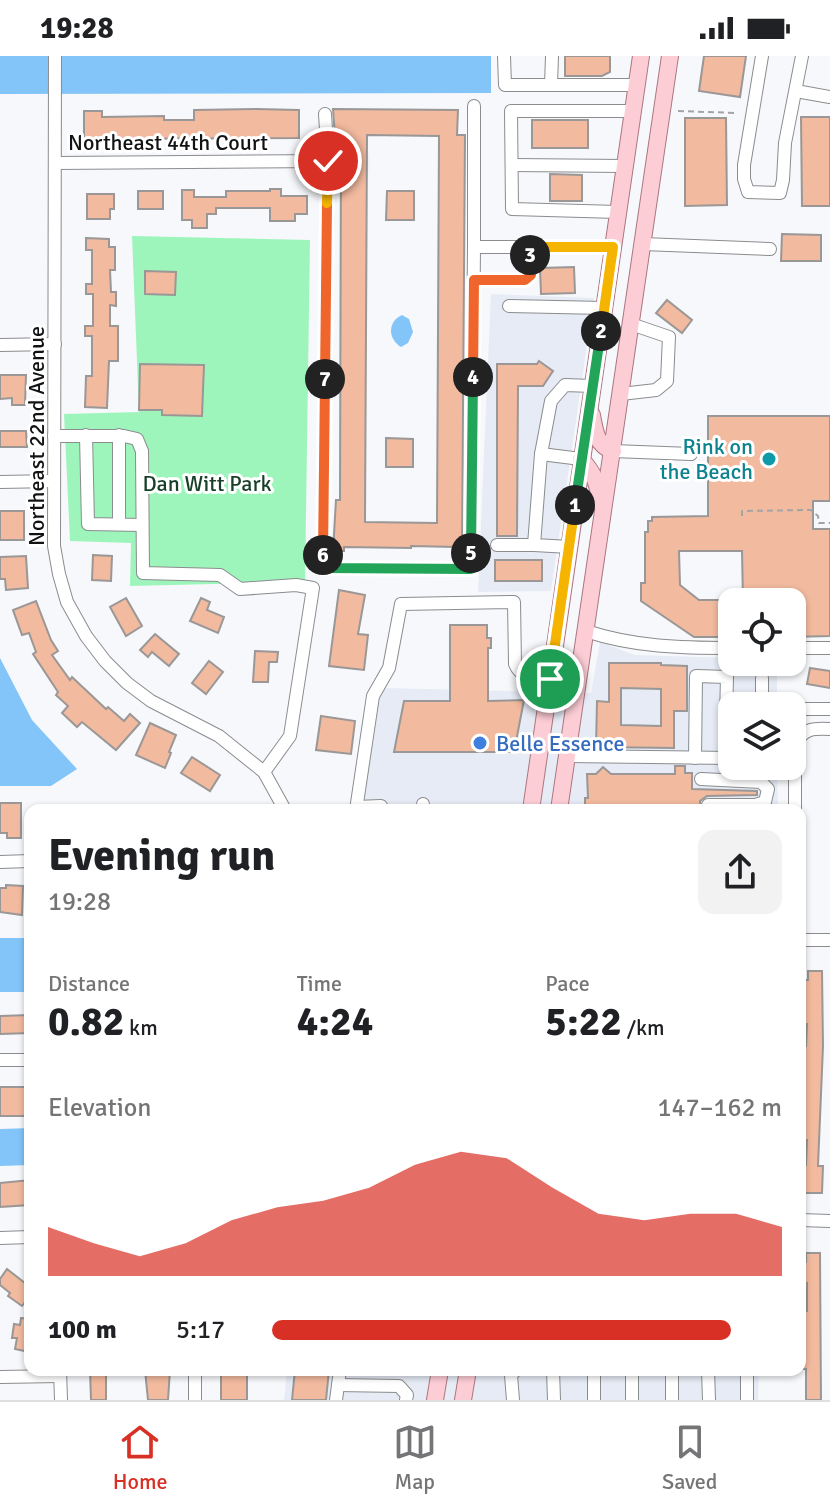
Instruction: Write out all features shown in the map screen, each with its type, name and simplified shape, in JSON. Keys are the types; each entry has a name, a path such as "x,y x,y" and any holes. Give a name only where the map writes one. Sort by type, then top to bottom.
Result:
{"main road":[{"path":"532,804 641,56"},
{"path":"560,804 670,56"},
{"path":"590,406 597,439 604,448 613,451"},
{"path":"581,459 599,485 602,524"},
{"path":"435,1400 439,1376"},
{"path":"463,1400 467,1376"}],"street":[{"name":"Northeast 22nd Avenue","path":"55,56 54,546 67,602 86,636 127,683 151,701 219,736 264,772 282,804"},
{"path":"504,56 505,85 637,85"},
{"path":"551,85 552,56"},
{"path":"762,56 745,149 744,179 748,192 780,193 785,143 802,56"},
{"path":"796,91 830,97"},
{"path":"325,114 328,161 323,568 471,569 474,106"},
{"path":"618,212 512,209 511,111 633,111"},
{"name":"Northeast 44th Court","path":"55,163 328,161"},
{"path":"512,165 625,166"},
{"path":"643,244 770,249"},
{"path":"474,247 613,247"},
{"path":"474,280 529,278 530,247"},
{"path":"509,306 604,308"},
{"path":"621,394 656,390 667,381 669,337 631,324"},
{"path":"0,345 55,344"},
{"path":"534,545 541,454 551,401 565,385 593,386"},
{"path":"86,435 88,524 142,525"},
{"path":"54,436 119,435 137,439 142,451 143,573 220,575 240,589 296,585 313,588 290,736 264,772"},
{"path":"119,435 119,524"},
{"path":"613,451 691,454"},
{"path":"541,454 581,459"},
{"path":"0,482 54,481"},
{"path":"497,545 570,547"},
{"path":"357,804 373,696 389,668 401,604 514,602 515,664 518,672 524,676 550,679"},
{"path":"586,631 667,648 718,648"},
{"path":"806,648 830,648"},
{"path":"727,692 727,677 696,676 700,784 761,782 768,789 765,802 758,804"},
{"path":"762,678 762,692"},
{"path":"806,709 830,709"},
{"path":"795,804 795,744 800,735 811,728 830,729"},
{"path":"567,756 718,758"},
{"path":"0,862 24,861"},
{"path":"806,940 830,940"},
{"path":"0,1060 24,1060"},
{"path":"806,1220 830,1221"},
{"path":"0,1238 24,1237"},
{"path":"0,1377 24,1375"},
{"path":"60,1376 61,1400"},
{"path":"195,1376 195,1400"},
{"path":"336,1400 339,1376"},
{"path":"511,1376 513,1400"},
{"path":"553,1376 554,1400"},
{"path":"594,1376 594,1400"},
{"path":"632,1376 632,1400"},
{"path":"672,1376 672,1400"},
{"path":"708,1376 709,1400"},
{"path":"747,1376 747,1400"},
{"path":"338,1385 399,1386 407,1395 406,1400"}],"path":[{"path":"675,111 737,113"},
{"path":"742,516 742,511 811,510 818,516 819,523 830,523"}],"shaded area":[{"path":"491,294 594,298 551,591 478,592"},
{"path":"600,642 635,655 718,658 718,676 777,676 777,692 718,692 718,780 777,780 778,804 360,804 376,699 383,688 591,693"},
{"path":"286,1376 759,1376 758,1400 284,1400"}],"green space":[{"name":"Dan Witt Park","path":"132,236 310,240 305,582 130,586 131,543 70,541 64,414 139,412"}],"water":[{"path":"0,56 491,56 491,93 0,94"},
{"path":"402,315 409,319 413,332 408,343 401,347 391,331 394,322"},
{"path":"0,658 32,720 77,769 51,786 0,786"},
{"path":"0,938 24,938 24,992 0,992"},
{"path":"24,1128 24,1165 0,1166 0,1129"}],"building":[{"path":"565,56 610,56 610,72 602,76 565,76"},
{"path":"704,56 746,56 740,97 699,91"},
{"path":"333,109 458,110 457,135 465,135 462,550 455,550 455,547 411,546 344,547 344,551 333,551 336,500 340,500 341,137 335,137","holes":["367,135 439,136 437,523 365,522"]},
{"path":"194,110 299,110 299,138 84,139 84,111 102,111 102,117 164,116 164,120 194,120"},
{"path":"801,117 830,117 830,206 802,206"},
{"path":"685,118 726,118 727,205 685,206"},
{"path":"532,120 588,120 588,148 532,148"},
{"path":"550,174 582,175 582,201 550,201"},
{"path":"281,189 281,196 307,196 307,214 295,214 295,221 270,221 270,208 216,208 216,214 207,214 207,228 192,228 192,220 182,220 182,190 194,190 194,197 226,197 226,191"},
{"path":"138,191 163,191 163,209 138,209"},
{"path":"387,191 414,191 414,220 386,220"},
{"path":"87,194 114,194 110,219 87,219"},
{"path":"782,234 821,235 821,261 781,261"},
{"path":"86,238 109,239 109,247 115,247 115,270 110,270 111,292 116,292 116,306 110,305 110,326 118,326 118,361 109,361 107,408 85,407 86,376 92,376 92,336 85,336 85,326 93,326 93,294 86,294 86,284 92,284 92,250 86,250"},
{"path":"574,267 575,293 541,294 540,268"},
{"path":"145,271 176,272 175,295 145,294"},
{"path":"667,300 692,320 682,333 656,313"},
{"path":"539,361 553,371 543,386 518,386 517,536 497,536 497,364 537,364"},
{"path":"140,364 204,365 202,416 162,415 162,410 139,410"},
{"path":"0,375 26,375 25,405 12,405 12,398 0,399"},
{"path":"708,416 830,416 830,501 813,501 813,529 830,529 830,636 806,637 806,588 743,588 742,551 679,551 680,585 699,600 718,600 718,637 694,637 641,601 641,583 645,583 645,532 648,532 648,521 652,521 652,517 708,516"},
{"path":"0,431 26,431 27,447 0,447"},
{"path":"386,438 413,439 413,467 386,467"},
{"path":"0,511 24,511 24,540 0,540"},
{"path":"93,555 112,556 111,581 92,580"},
{"path":"26,556 28,588 6,590 5,579 0,579 0,557"},
{"path":"495,560 542,560 542,581 495,581"},
{"path":"339,590 365,595 358,634 368,635 364,670 329,666"},
{"path":"126,598 142,626 126,636 110,607"},
{"path":"201,598 210,602 207,610 224,617 218,633 190,621"},
{"path":"36,601 58,651 52,655 70,680 72,677 106,709 108,707 124,721 130,714 140,723 116,750 82,722 77,727 62,713 68,706 56,695 58,692 33,654 36,652 29,633 22,635 13,610"},
{"path":"450,625 487,625 487,638 491,638 491,648 488,648 488,701 524,700 514,752 394,752 404,701 450,701"},
{"path":"155,634 179,654 169,666 152,652 148,657 140,650"},
{"path":"255,651 278,652 277,662 269,662 268,682 253,682"},
{"path":"209,661 223,672 206,694 192,683"},
{"path":"609,663 687,666 687,711 674,711 674,748 596,747 597,701 609,702","holes":["621,688 661,689 661,726 621,725"]},
{"path":"810,668 830,671 830,688 807,684"},
{"path":"321,716 355,721 351,754 316,750"},
{"path":"150,723 176,735 165,768 136,755"},
{"path":"192,757 220,775 210,791 181,773"},
{"path":"675,766 685,766 685,773 692,773 692,789 757,791 757,795 707,796 700,804 585,804 585,798 588,798 587,774 596,774 603,767 611,774 675,774"},
{"path":"0,803 21,803 21,838 7,838 7,833 0,833"},
{"path":"6,885 23,886 22,915 0,912 0,888 6,888"},
{"path":"808,971 822,971 823,1046 818,1166 823,1166 822,1193 806,1193"},
{"path":"24,1015 24,1033 0,1034 0,1016"},
{"path":"0,1087 24,1087 24,1116 0,1116"},
{"path":"24,1181 24,1205 0,1207 0,1183"},
{"path":"806,1253 820,1253 821,1400 806,1400"},
{"path":"7,1269 24,1282 22,1306 8,1296 10,1293 0,1285 0,1279"},
{"path":"21,1318 24,1318 24,1351 15,1349 17,1338 12,1338 14,1324 20,1325"},
{"path":"90,1376 106,1376 106,1400 91,1400"},
{"path":"146,1376 170,1376 168,1400 148,1400"},
{"path":"221,1376 247,1376 247,1400 221,1400"},
{"path":"294,1376 328,1376 326,1400 292,1400"}],"place":[{"name":"Rink on the Beach","path":"769,459"},
{"name":"Belle Essence","path":"480,743"}],"route":[{"path":"328,161 323,568 471,569 474,280 529,278 530,247 613,247 550,679"}]}
